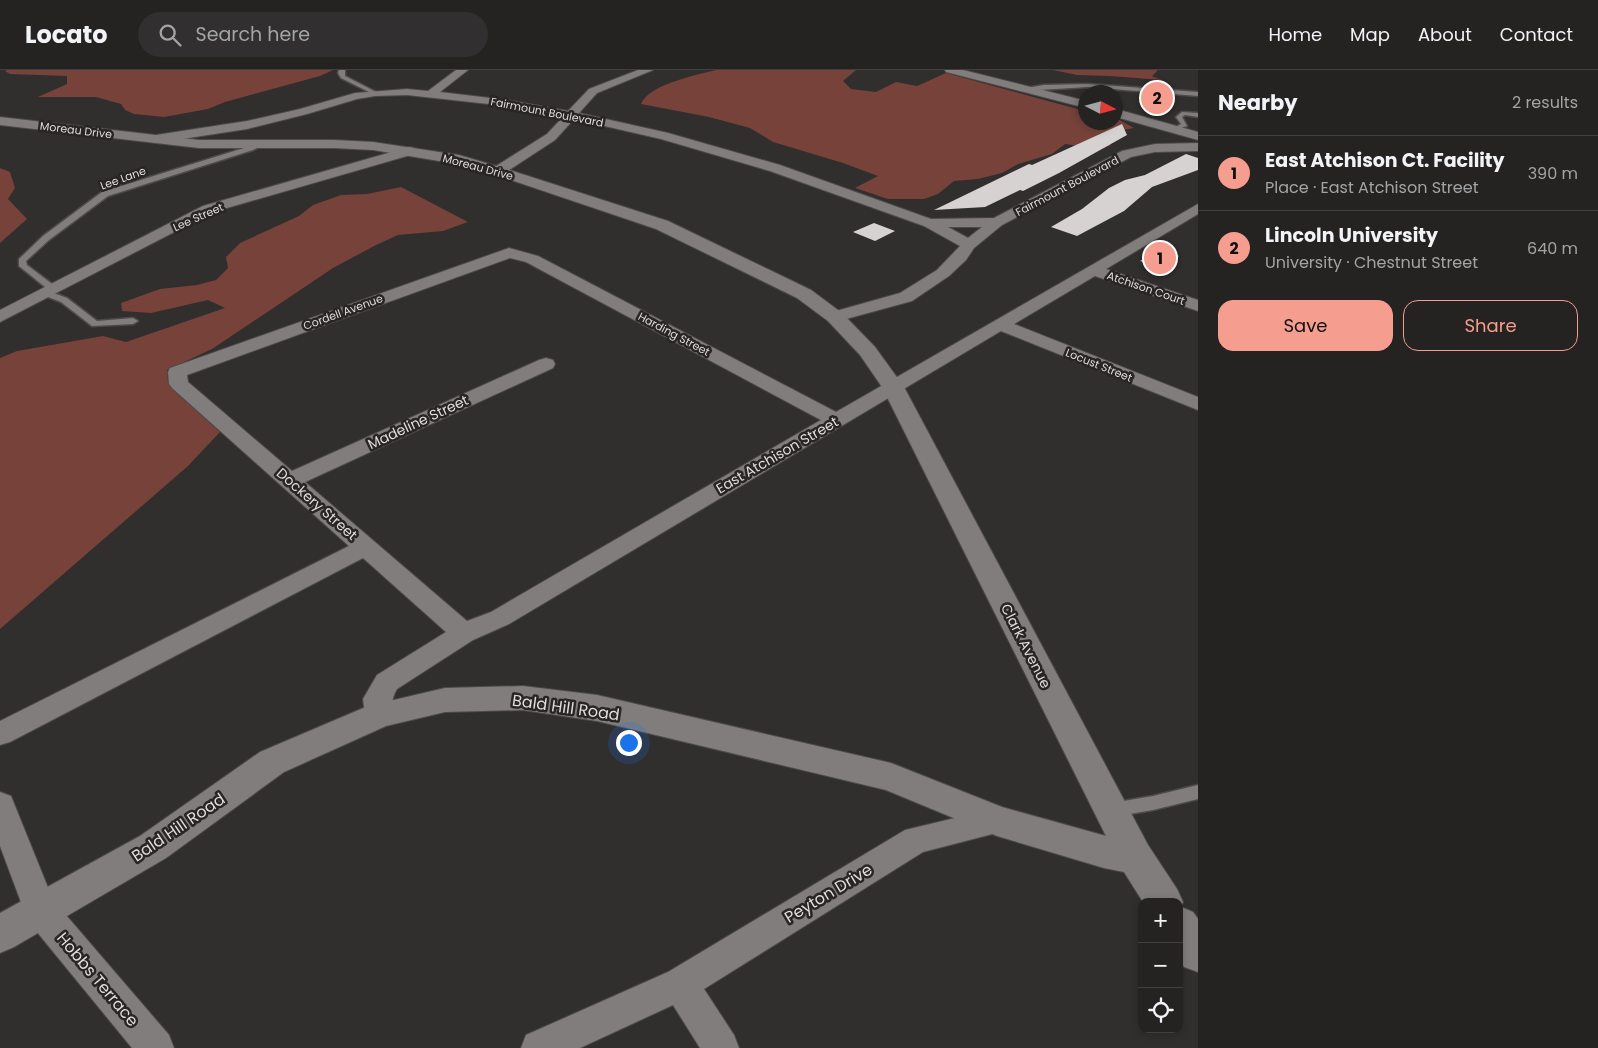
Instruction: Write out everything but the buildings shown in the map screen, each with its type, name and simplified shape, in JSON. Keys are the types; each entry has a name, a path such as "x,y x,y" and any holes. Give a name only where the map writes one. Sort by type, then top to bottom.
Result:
{"main road":[{"name":"Moreau Drive","path":"0,121 198,144 334,144 409,151 458,160 498,171 662,225 804,294 835,317 868,351 894,387"},
{"name":"Clark Avenue","path":"894,387 1110,810 1135,857 1161,898"},
{"name":"Bald Hill Road","path":"0,934 153,847 272,762 379,715 445,700 513,698 597,708 891,777 997,820"},
{"path":"997,820 1104,852 1135,857"},
{"path":"1183,931 1198,953"}],"street":[{"path":"431,94 463,70"},
{"path":"950,70 1078,104"},
{"path":"498,171 551,137 593,91 638,71"},
{"path":"407,92 423,81"},
{"name":"Fairmount Boulevard","path":"156,139 247,125 303,112 355,96 375,93 407,92 507,103 664,136 775,168 928,223 969,245 997,222 1127,154 1155,148 1198,147"},
{"path":"1123,115 1198,136"},
{"path":"242,144 247,125"},
{"name":"Lee Street","path":"0,317 208,209 409,151"},
{"name":"East Atchison Street","path":"379,715 377,699 387,682 464,633 500,618 1198,208"},
{"name":"Fairmount Boulevard","path":"928,223 997,222"},
{"path":"835,317 906,297 943,273 960,258 969,245"},
{"name":"Cordell Avenue","path":"177,372 509,253"},
{"name":"Harding Street","path":"509,253 532,259 836,420"},
{"name":"Atchison Court","path":"1094,270 1198,306"},
{"name":"Locust Street","path":"1001,325 1198,404"},
{"name":"Madeline Street","path":"291,480 546,364"},
{"name":"Dockery Street","path":"177,372 179,384 464,633"},
{"path":"0,734 366,547"},
{"name":"Hobbs Terrace","path":"0,805 40,910 156,1048"},
{"name":"Peyton Drive","path":"539,1048 680,984 916,840 997,820"},
{"path":"680,984 721,1048"}],"lane":[{"path":"342,70 343,77 375,93"},
{"path":"1023,89 1041,86 1080,86 1198,94"},
{"path":"1176,129 1185,125 1179,117 1184,113 1198,115"},
{"name":"Lee Lane","path":"50,291 23,266 22,261 46,238 105,194 251,150 262,144"},
{"path":"50,291 95,324 133,321"},
{"path":"1110,810 1153,803 1198,792"}],"shaded area":[{"path":"333,70 320,76 225,102 208,109 164,117 134,114 125,110 121,104 96,97 38,97 67,84 67,76 10,74 5,71"},
{"path":"716,70 856,70 843,81 851,89 876,92 896,82 917,86 946,73 1078,109 1078,130 1123,130 1123,122 1134,128 1097,135 1111,145 1102,149 1065,144 1052,154 1018,164 1002,173 978,179 954,181 938,194 924,199 888,199 855,188 878,176 843,163 773,142 750,128 709,117 641,104 653,91 674,81"},
{"path":"1053,70 1158,70 1152,76 1162,80 1077,75"},
{"path":"0,168 10,172 15,188 8,199 27,219 0,243"},
{"path":"401,187 468,222 443,231 398,235 376,245 333,268 212,349 167,370 168,383 220,432 188,466 0,629 0,358 17,351 103,336 126,342 225,308 208,300 151,313 122,311 121,303 160,289 197,285 216,280 228,268 226,257 240,243 299,216 313,205 341,195 367,194"}],"place":[{"name":"Lincoln University","path":"1157,98"},
{"name":"East Atchison Ct. Facility","path":"1160,258"}]}
